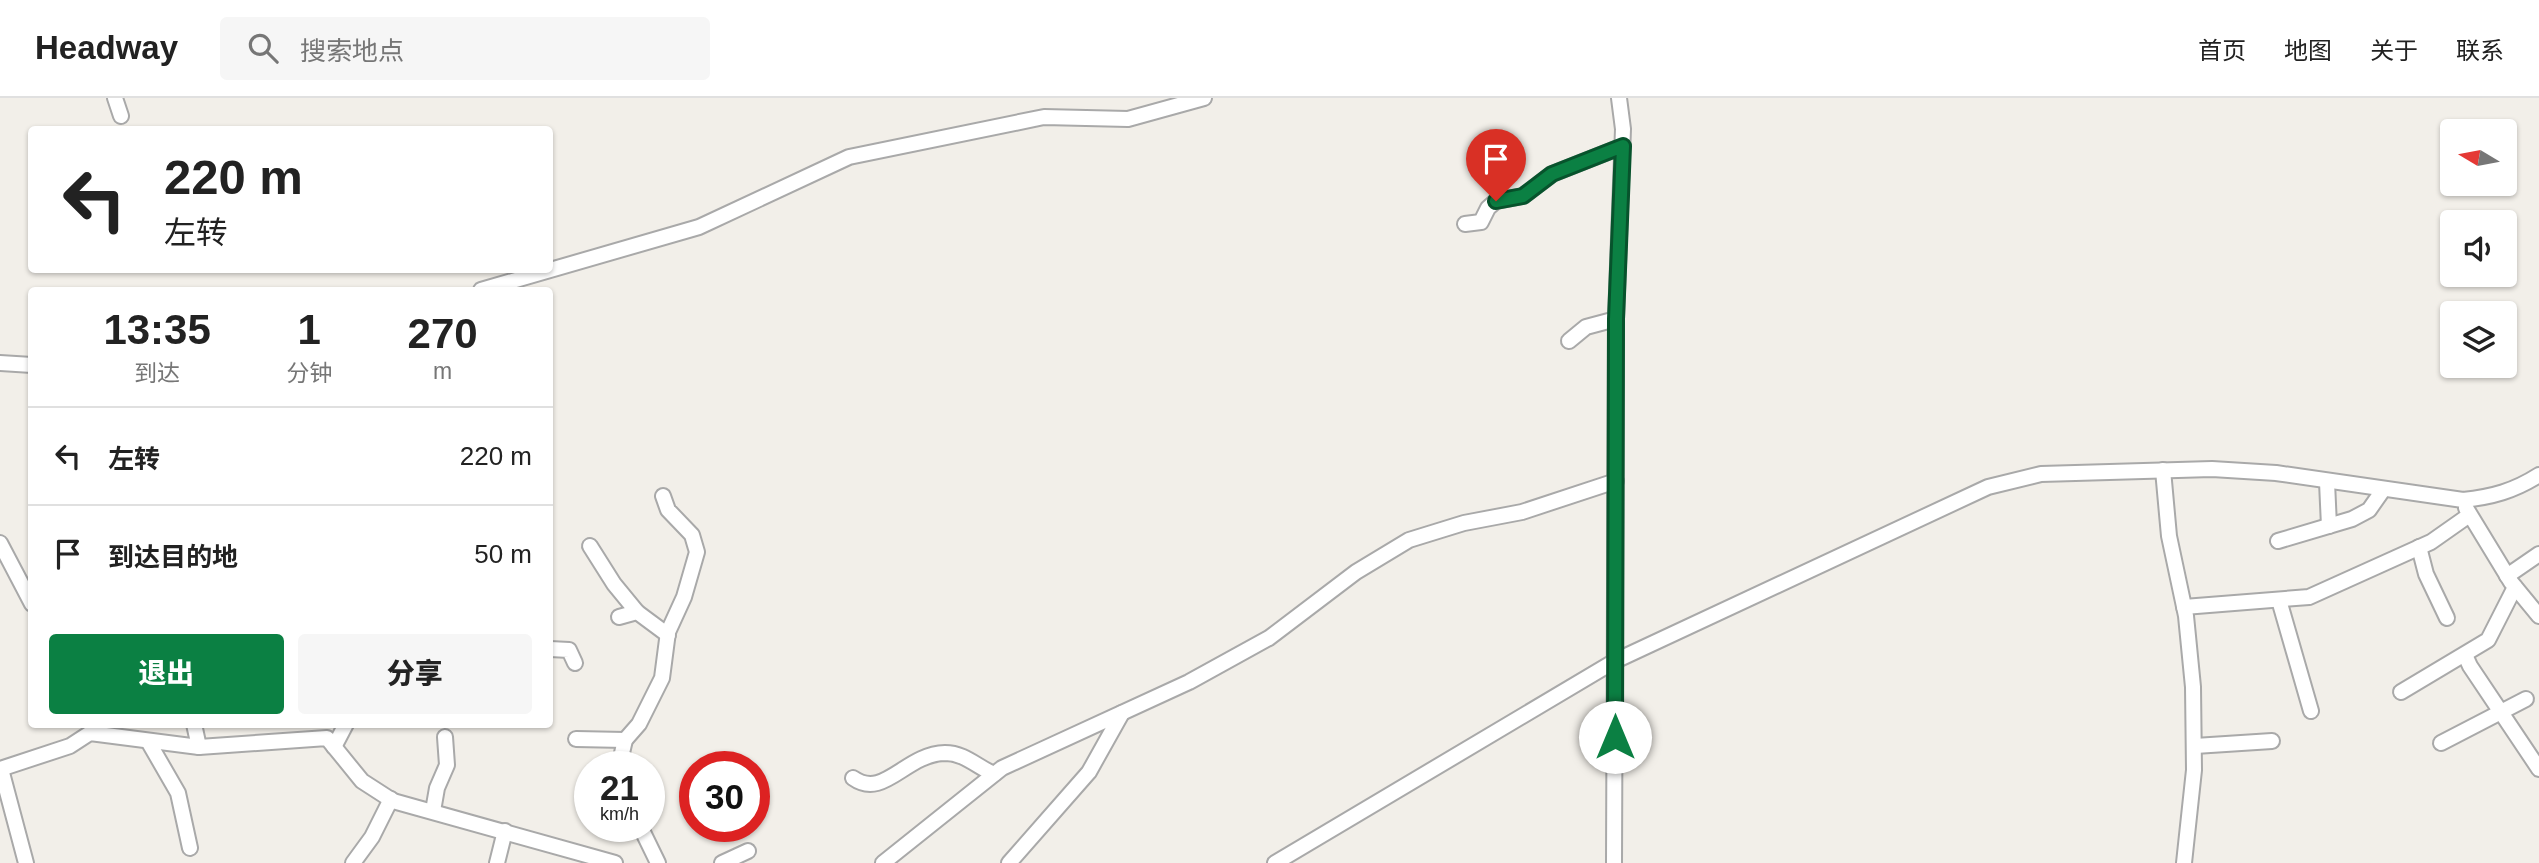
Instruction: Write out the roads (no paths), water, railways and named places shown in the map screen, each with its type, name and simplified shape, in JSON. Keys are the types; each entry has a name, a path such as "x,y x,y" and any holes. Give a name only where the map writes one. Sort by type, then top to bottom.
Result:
{"street":[{"path":"115,98 121,116"},
{"path":"553,269 699,227 849,157 1044,117 1128,119 1204,98"},
{"path":"1614,863 1616,319 1623,146 1619,98"},
{"path":"1465,224 1481,222 1488,208 1496,201 1523,196 1552,174 1623,146"},
{"path":"491,287 540,273"},
{"path":"1569,341 1586,327 1616,319"},
{"path":"0,363 28,365"},
{"path":"2163,470 2169,536 2190,644 2195,746 2184,863"},
{"path":"1275,863 1615,661 1988,487 2041,474 2163,470 2276,473 2463,500 2491,497 2518,488 2539,475"},
{"path":"883,863 994,774 1058,741 1189,682 1269,638 1356,572 1409,540 1464,523 1522,512 1616,481"},
{"path":"2327,482 2329,526"},
{"path":"2278,541 2329,526 2369,510 2383,490"},
{"path":"622,751 625,740 639,724 658,688 665,667 667,635 684,597 697,552 692,535 668,510 663,496"},
{"path":"2463,500 2468,516 2511,581 2539,616"},
{"path":"2184,607 2308,597 2419,547 2468,516"},
{"path":"0,543 28,596"},
{"path":"590,546 614,584 637,612 667,635"},
{"path":"2419,547 2426,574 2446,618"},
{"path":"2401,692 2488,640 2511,581 2539,554"},
{"path":"2279,600 2311,711"},
{"path":"619,617 637,612"},
{"path":"553,649 569,650 575,663"},
{"path":"2465,655 2500,713 2539,769"},
{"path":"2441,743 2526,699"},
{"path":"1009,863 1081,782 1122,713"},
{"path":"195,728 200,747"},
{"path":"334,747 344,728"},
{"path":"26,863 1,769 70,746 88,729 148,741 200,747 327,738 362,782 391,799 615,863"},
{"path":"433,811 437,788 447,765 445,737"},
{"path":"576,739 625,740"},
{"path":"148,741 178,793 190,848"},
{"path":"2195,746 2272,741"},
{"path":"853,778 863,785 880,784 908,764 947,753 961,755 994,774"},
{"path":"353,863 372,836 391,799"},
{"path":"498,863 505,831"},
{"path":"648,842 658,863"},
{"path":"722,863 748,851"}]}
